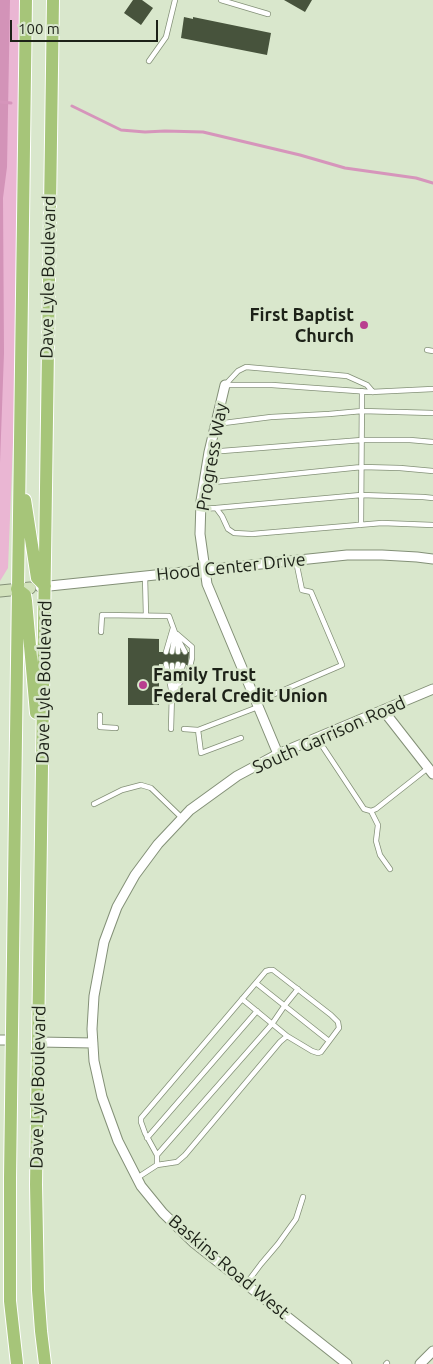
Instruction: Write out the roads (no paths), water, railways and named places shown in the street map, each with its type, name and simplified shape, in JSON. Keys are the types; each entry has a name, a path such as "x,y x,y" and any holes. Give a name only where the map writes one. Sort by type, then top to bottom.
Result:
{"main road":[{"name":"Dave Lyle Boulevard","path":"17,1364 10,1301 6,1040 23,588 20,458 26,0"},
{"name":"Dave Lyle Boulevard","path":"45,1364 38,1290 36,1184 52,0"},
{"path":"20,458 37,578 45,586"},
{"path":"23,588 26,601 42,785"}],"street":[{"name":"Progress Way","path":"225,385 209,452 201,508 200,534 207,584 278,754"},
{"name":"Hood Center Drive","path":"23,588 347,555 382,554 433,559"},
{"path":"0,591 23,588"},
{"name":"South Garrison Road","path":"93,1043 92,1029 96,979 104,942 117,907 135,875 158,844 182,818 190,810 238,776 278,754 433,689"},
{"path":"383,710 431,771"},
{"path":"39,1042 93,1043"},
{"name":"Baskins Road West","path":"93,1043 94,1062 102,1097 118,1141 137,1178 163,1213 194,1243 347,1364"},
{"path":"426,1362 433,1351"}],"lane":[{"path":"149,60 166,37 175,0"},
{"path":"221,0 268,14"},
{"path":"225,385 238,371 246,367 347,376 367,385 373,392"},
{"path":"225,385 272,385 362,392 433,389"},
{"path":"361,524 362,392"},
{"path":"216,424 271,417 362,411 433,413"},
{"path":"209,452 362,440 433,442"},
{"path":"204,483 362,467 433,471"},
{"path":"201,508 361,495 423,496 433,498"},
{"path":"216,508 228,529 234,532 252,534 361,524 433,525"},
{"path":"184,729 198,730 342,666 311,592 302,590 296,561"},
{"path":"145,576 146,616"},
{"path":"102,632 102,615 169,616 185,652"},
{"path":"166,652 175,630"},
{"path":"172,652 175,630"},
{"path":"175,630 178,652"},
{"path":"172,693 189,671 192,658 192,647 175,630"},
{"path":"169,664 172,693 171,729"},
{"path":"172,693 181,665"},
{"path":"100,715 100,727 116,728"},
{"path":"198,730 201,753 241,738"},
{"path":"317,738 364,809 371,811 376,809 431,771"},
{"path":"94,804 122,790 141,785 151,788 182,818"},
{"path":"371,811 378,825 376,841 380,856 390,869"},
{"path":"157,1165 157,1155 147,1138 141,1118 242,999 256,983 266,971 273,970 298,989 331,1015 338,1022 339,1028 321,1052 318,1053 287,1036 242,999"},
{"path":"256,983 329,1042"},
{"path":"157,1155 272,1024 298,989"},
{"path":"147,1138 257,1011"},
{"path":"137,1178 157,1165 177,1162 185,1156 287,1036"},
{"path":"246,1284 296,1219 303,1197"}],"waterway":[{"path":"0,102 11,103"},
{"path":"72,106 121,130 203,132 300,155 345,168 416,178 433,183"}],"place":[{"name":"First Baptist Church","path":"364,325"},
{"name":"Family Trust Federal Credit Union","path":"143,685"}]}
